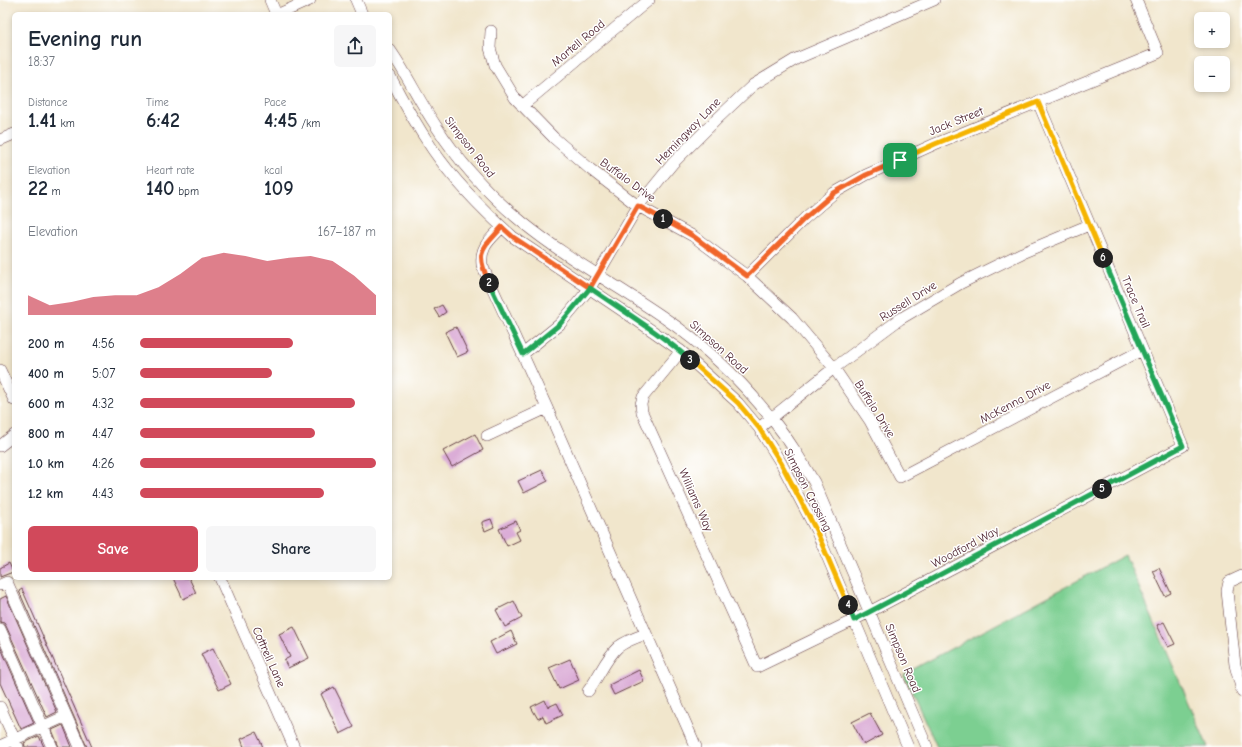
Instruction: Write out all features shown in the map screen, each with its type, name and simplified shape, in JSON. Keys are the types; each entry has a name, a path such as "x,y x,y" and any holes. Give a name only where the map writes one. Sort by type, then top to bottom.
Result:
{"street":[{"path":"270,0 277,12"},
{"path":"283,12 310,0"},
{"name":"Martell Road","path":"522,106 649,0"},
{"name":"Hemingway Lane","path":"523,354 560,324 590,288 638,206 674,163 717,119 754,86 796,59 934,0"},
{"name":"Jack Street","path":"747,276 805,218 834,193 866,175 935,144 1158,53 1136,0"},
{"name":"Buffalo Drive","path":"490,31 490,48 495,65 515,98 554,138 590,169 638,206 693,236 747,276 792,318 834,368 870,421 900,477"},
{"name":"Simpson Road","path":"392,53 400,64 436,128 464,165 483,186 522,222 558,249 664,317 695,340 730,372 772,418 794,449 814,482 927,747"},
{"path":"392,80 407,109 433,150 454,176 502,227 513,237 590,288"},
{"name":"Trace Trail","path":"1038,102 1183,446"},
{"path":"0,140 12,135"},
{"name":"Russell Drive","path":"759,428 834,368 900,319 961,283 1022,253 1089,225"},
{"path":"502,227 483,248 481,256 482,265 547,408 696,747"},
{"name":"Simpson Crossing","path":"590,288 681,352 738,403 759,428 781,463 816,530 908,747"},
{"name":"McKenna Drive","path":"900,477 1142,350"},
{"name":"Williams Way","path":"681,352 643,397 641,404 642,412 757,667"},
{"path":"0,370 12,396"},
{"path":"487,436 547,408"},
{"path":"0,446 12,437"},
{"name":"Woodford Way","path":"757,667 870,612 1183,446"},
{"path":"1242,576 1229,582 1226,591 1235,665 1242,691"},
{"name":"Cottrell Lane","path":"221,580 294,747"},
{"path":"0,585 7,582 80,747"},
{"path":"0,629 52,747"},
{"path":"588,691 610,656 619,647 632,639 646,634"},
{"path":"0,708 16,743"},
{"path":"0,746 16,743 43,726 66,716"}],"green space":[{"path":"1125,555 1208,747 937,747 904,675"}],"building":[{"path":"442,305 446,312 439,317 434,309"},
{"path":"456,327 468,352 457,357 445,332"},
{"path":"475,434 483,450 452,467 443,451"},
{"path":"542,470 548,481 524,493 518,481"},
{"path":"491,519 494,527 485,531 482,522"},
{"path":"516,521 520,530 516,532 520,540 507,546 499,529"},
{"path":"9,563 12,572 0,577 0,568"},
{"path":"1159,568 1171,593 1165,596 1153,571"},
{"path":"174,580 190,580 196,593 183,599"},
{"path":"22,589 92,747 87,747 19,591"},
{"path":"6,596 57,712 47,717 6,626 4,623 0,622 0,599"},
{"path":"514,601 522,618 505,627 496,610"},
{"path":"1164,622 1175,644 1168,647 1157,625"},
{"path":"294,627 309,658 288,668 284,660 290,657 279,634"},
{"path":"511,631 517,644 496,654 490,642"},
{"path":"0,646 34,723 21,729 0,683"},
{"path":"213,648 231,684 219,690 201,654"},
{"path":"570,659 579,680 559,689 549,668"},
{"path":"639,670 644,681 614,695 609,685"},
{"path":"334,687 354,727 340,734 321,694"},
{"path":"545,700 548,707 557,703 563,715 546,723 543,716 538,719 531,707"},
{"path":"870,713 882,735 864,745 852,722"},
{"path":"63,725 72,747 59,747 52,730"},
{"path":"256,732 263,747 244,747 241,739"},
{"path":"39,736 44,747 25,747 24,743"}],"route":[{"path":"900,160 866,175 834,193 805,218 747,276 693,236 638,206 590,288 513,237 502,227 483,248 481,256 485,274 523,354 560,324 590,288 681,352 738,403 759,428 781,463 816,530 854,620 1183,446 1038,102 900,160"}]}
